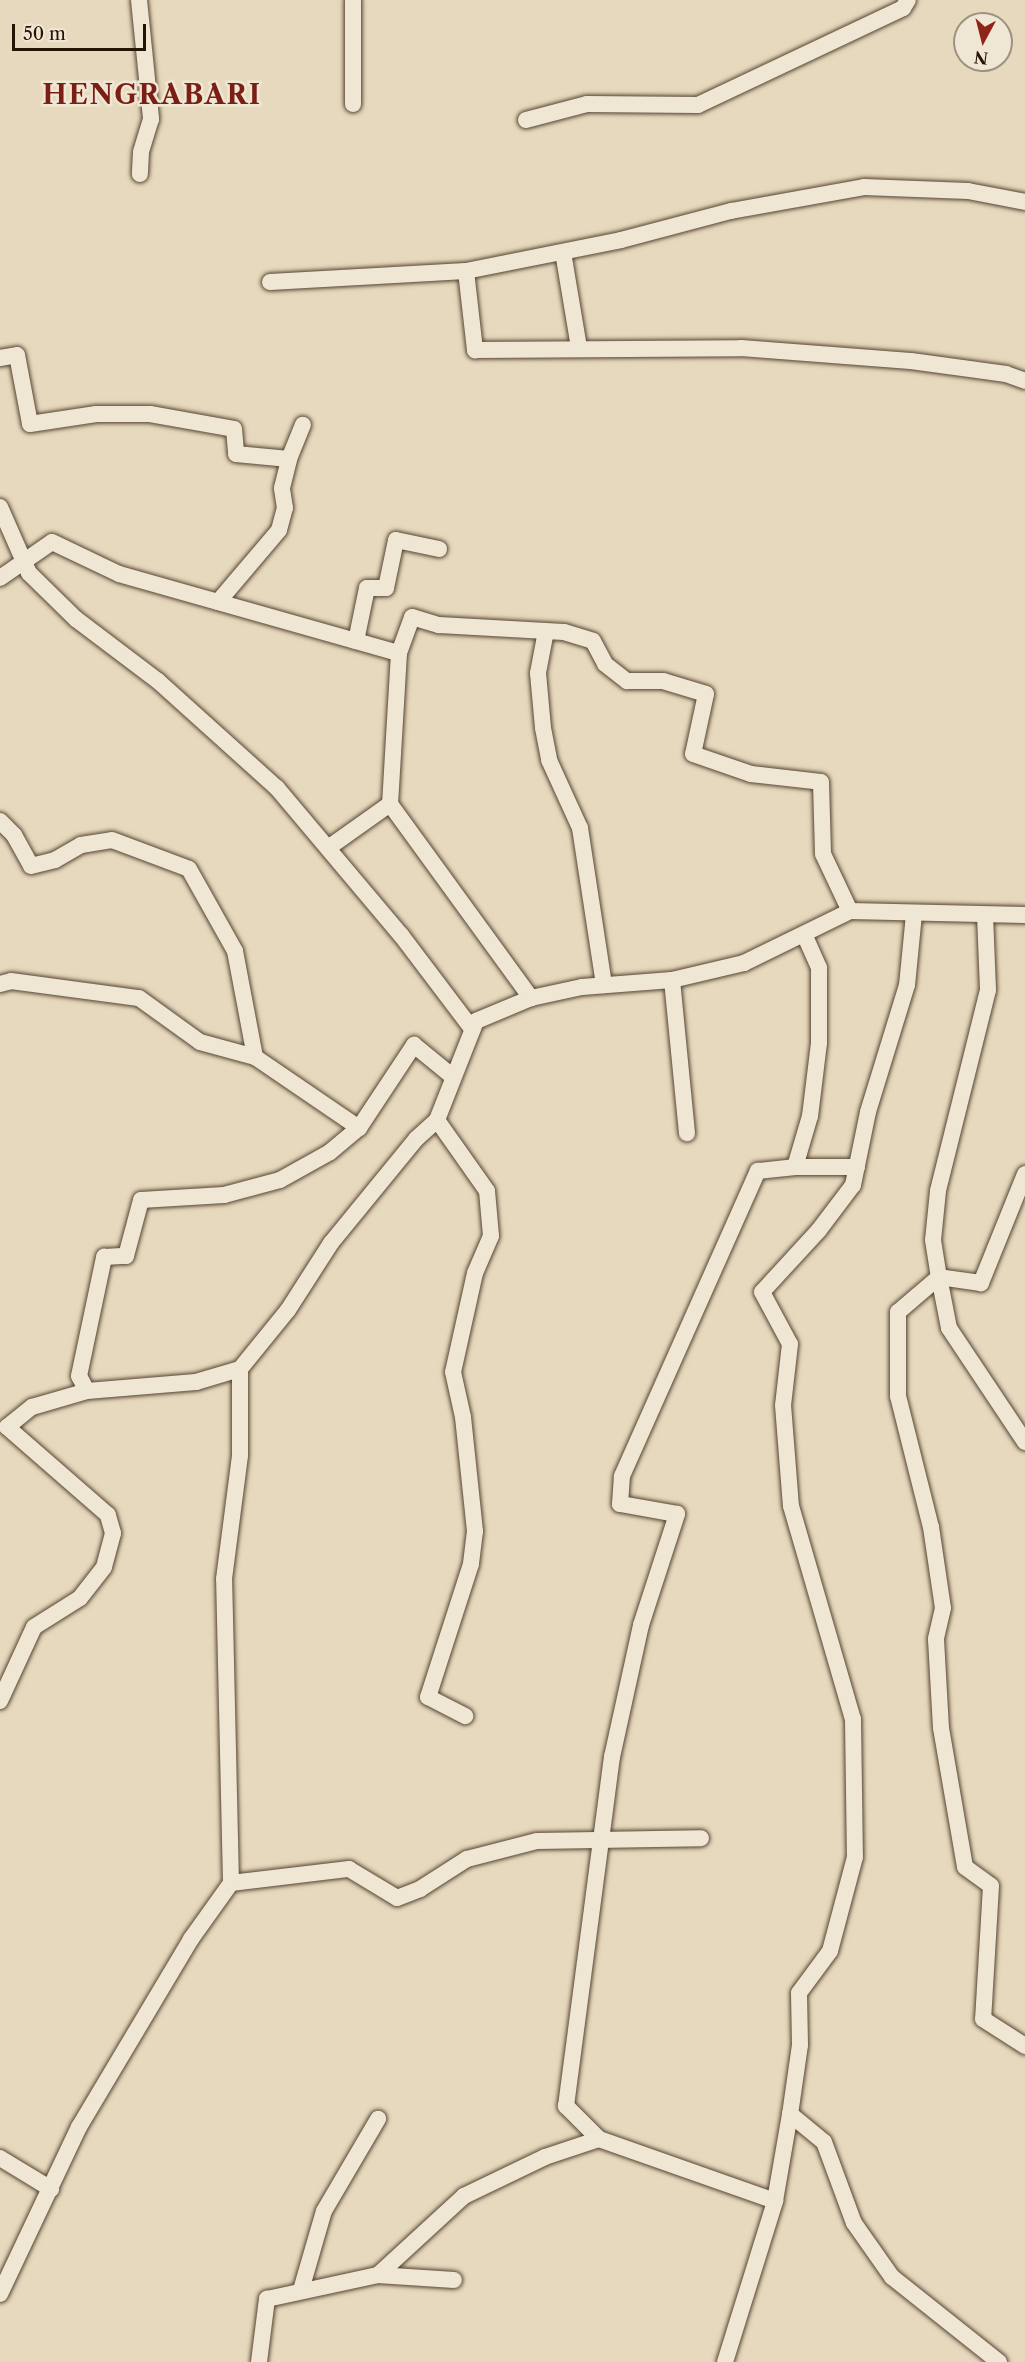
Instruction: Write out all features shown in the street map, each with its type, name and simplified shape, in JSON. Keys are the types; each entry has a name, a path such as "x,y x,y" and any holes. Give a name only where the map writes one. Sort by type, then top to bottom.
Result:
{"street":[{"path":"139,0 151,119 141,152 140,174"},
{"path":"353,0 353,104"},
{"path":"526,120 587,104 698,105 903,8 908,0"},
{"path":"270,282 466,271 563,252 731,211 864,187 968,191 1025,202"},
{"path":"563,252 579,348"},
{"path":"466,271 475,350 741,348 911,361 1006,374 1025,381"},
{"path":"0,358 17,355 30,424 96,414 150,414 234,429 236,454 289,459"},
{"path":"218,602 279,530 285,508 282,488 289,459 303,425"},
{"path":"0,507 29,573 76,619 158,681 278,788 401,935 472,1029"},
{"path":"356,641 367,588 386,588 396,540 439,549"},
{"path":"0,578 23,559 52,542 119,574 399,653"},
{"path":"531,998 390,804 399,653 412,617 439,625 564,632 593,641 605,664 627,681 663,681 706,694 693,754 751,774 821,782 824,854 850,911"},
{"path":"546,632 538,673 543,728 549,760 580,828 604,985"},
{"path":"328,849 390,804"},
{"path":"0,821 15,835 31,866 55,860 81,845 112,840 189,870 235,951 255,1057"},
{"path":"0,1701 34,1627 80,1598 104,1567 113,1533 108,1515 3,1431 32,1407 87,1390 196,1382 240,1369 288,1310 331,1243 416,1139 437,1120 452,1076 476,1021 531,998 604,985 672,980 744,963 850,911 1025,915"},
{"path":"725,2362 775,2201 800,2045 799,1993 830,1951 855,1857 853,1719 791,1506 783,1405 790,1344 762,1292 846,1194 857,1167 868,1112 907,985 914,914"},
{"path":"985,915 988,990 938,1191 933,1240 950,1328 1025,1442"},
{"path":"795,1167 810,1116 819,1043 819,968 804,934"},
{"path":"672,980 687,1133"},
{"path":"0,984 11,981 139,998 200,1042 255,1057 359,1128"},
{"path":"87,1390 79,1376 104,1257 126,1256 141,1200 224,1195 280,1180 330,1152 359,1128 414,1045 452,1076"},
{"path":"437,1120 487,1191 491,1236 475,1273 453,1372 463,1417 475,1531 471,1564 428,1697 465,1716"},
{"path":"775,2201 599,2139 566,2106 612,1757 641,1625 677,1514 620,1504 622,1476 758,1172 795,1167 857,1167"},
{"path":"1025,1174 981,1283 939,1277 898,1312 898,1396 914,1470 931,1527 943,1608 936,1639 941,1728 966,1867 991,1886 983,2019 1025,2046"},
{"path":"0,2294 78,2127 191,1939 231,1882 224,1579 240,1455 240,1369"},
{"path":"231,1882 349,1869 397,1898 420,1889 467,1859 537,1841 600,1837 701,1838"},
{"path":"790,2114 824,2142 854,2223 892,2277 999,2362"},
{"path":"301,2290 324,2211 378,2119"},
{"path":"378,2275 464,2196 545,2157 599,2139"},
{"path":"0,2158 51,2189"},
{"path":"259,2362 267,2299 378,2275 454,2280"}],"district":[{"name":"HENGRABARI","path":"152,95"}]}
